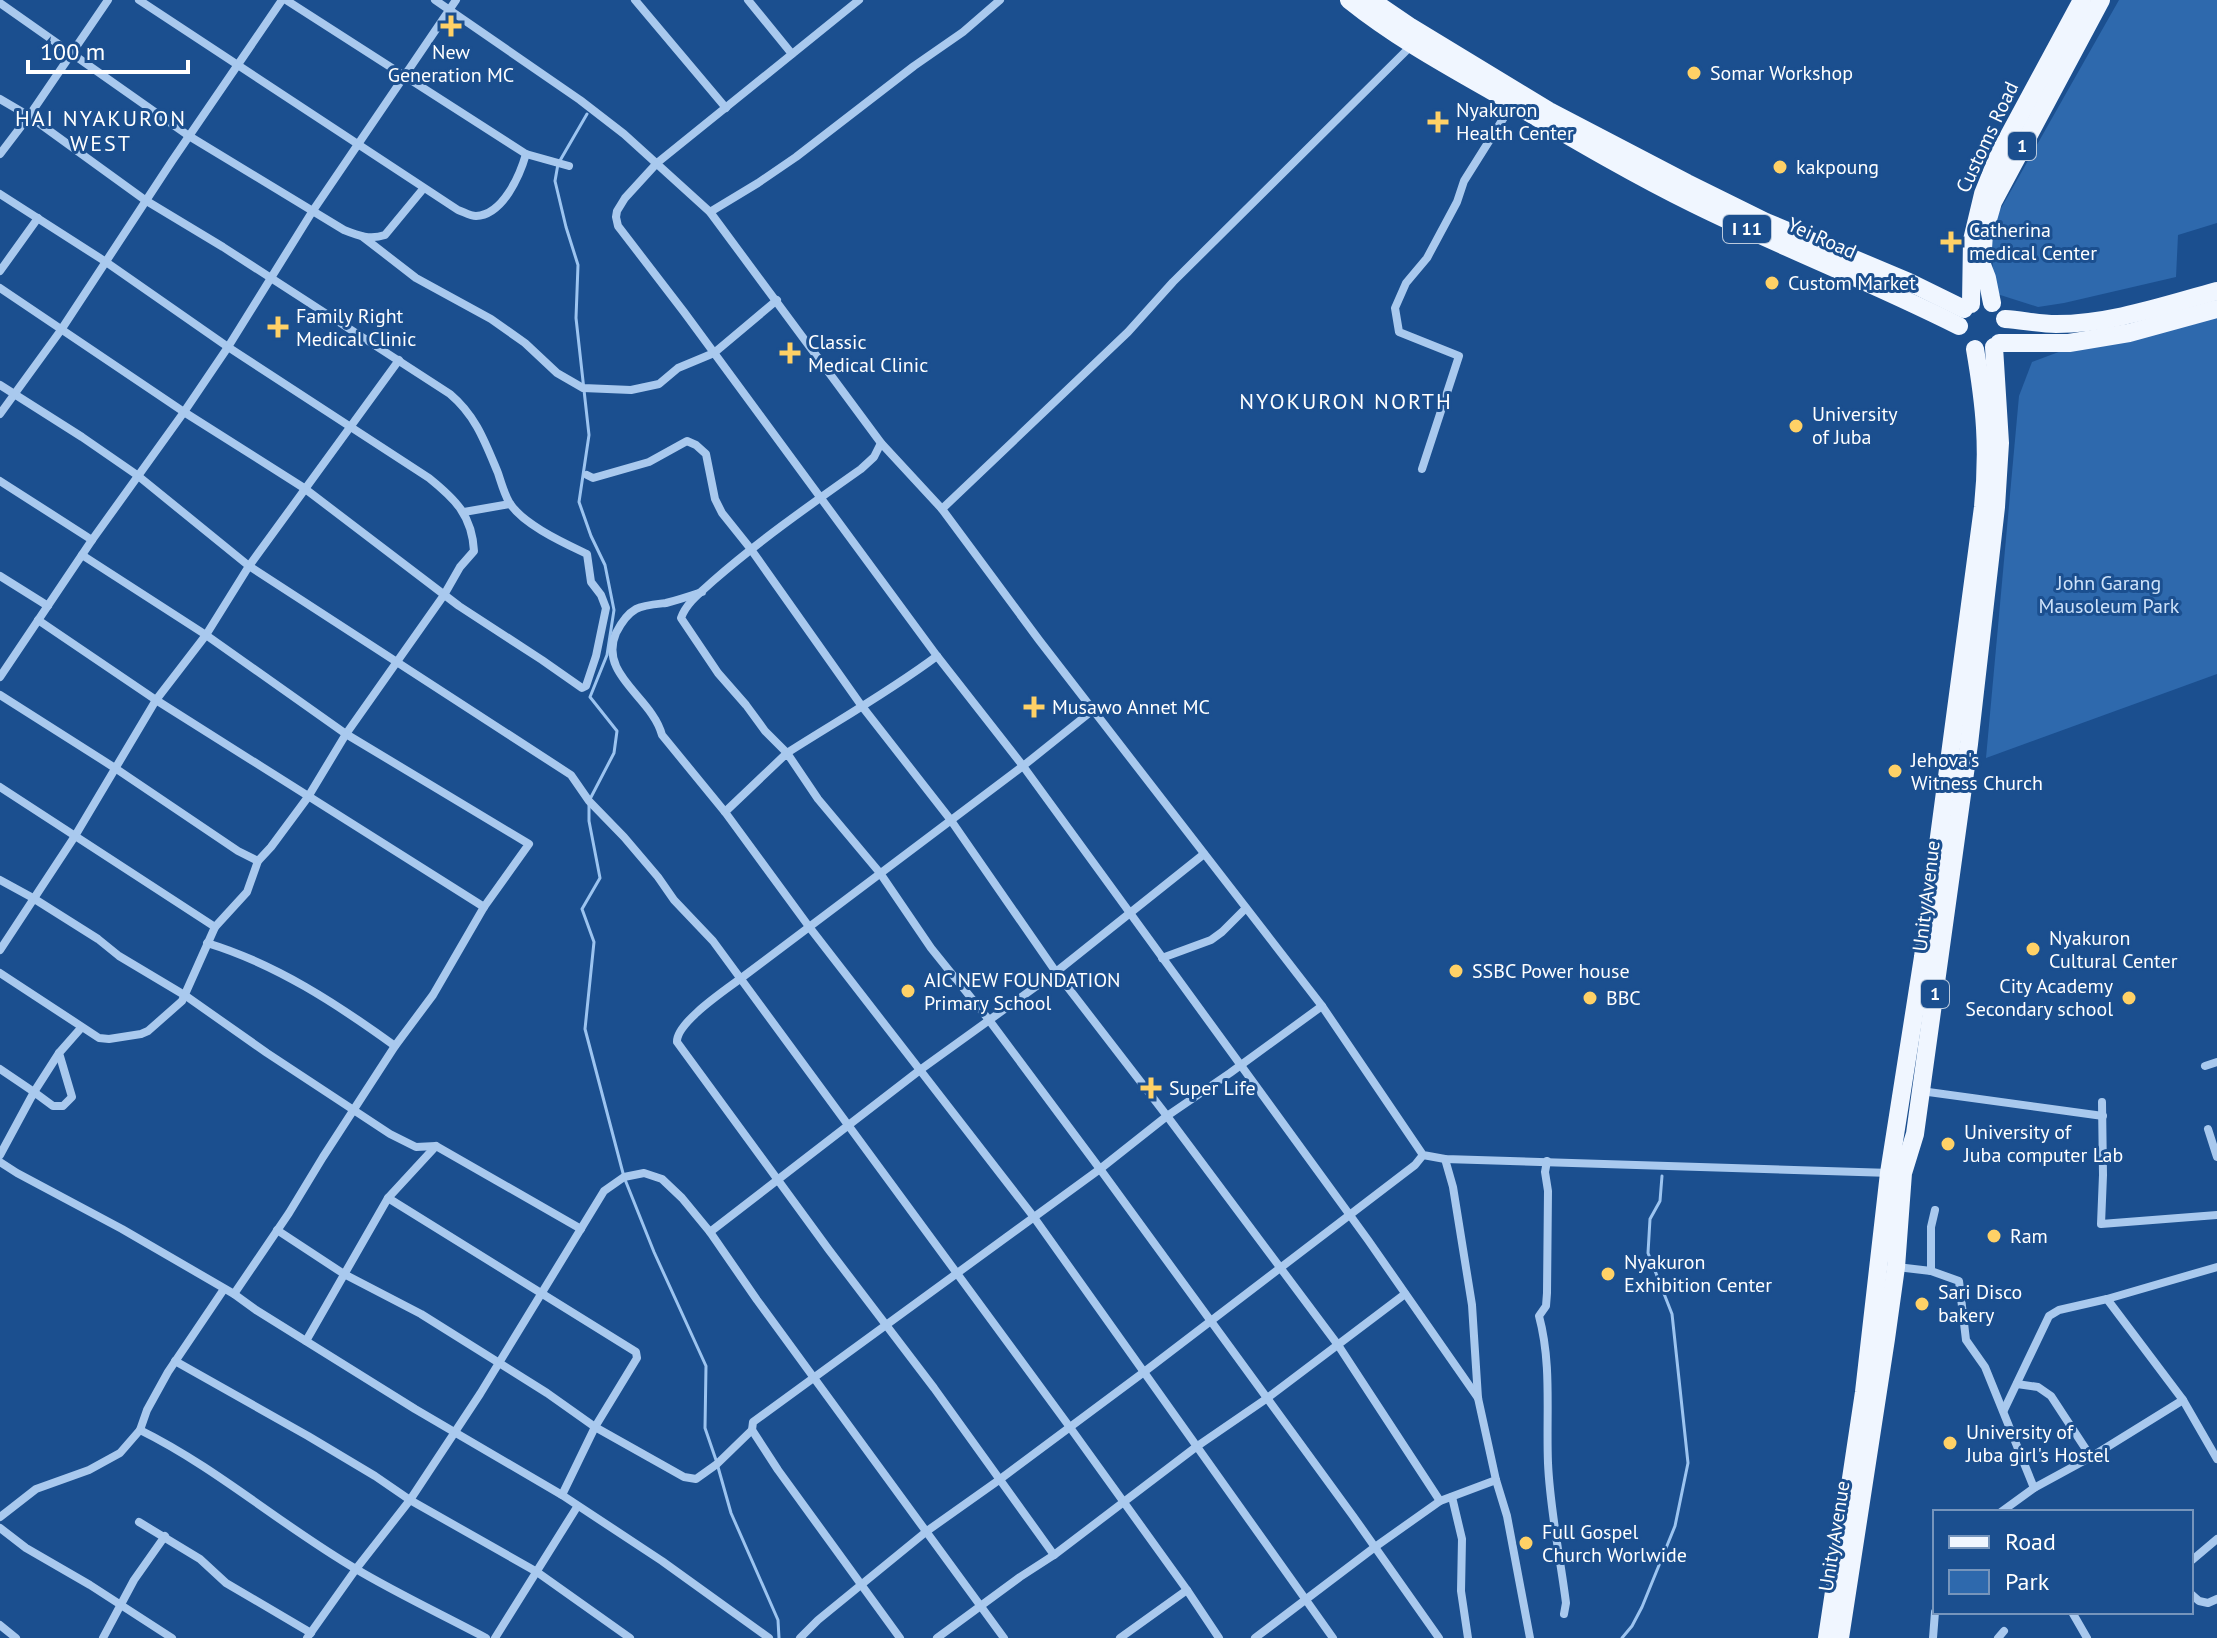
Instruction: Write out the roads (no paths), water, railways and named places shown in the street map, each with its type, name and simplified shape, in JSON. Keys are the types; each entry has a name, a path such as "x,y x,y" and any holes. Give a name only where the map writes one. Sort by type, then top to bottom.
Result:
{"main road":[{"path":"1349,0 1372,19 1416,38"},
{"path":"1371,0 1416,38"},
{"name":"Customs Road","path":"1965,313 1978,206 2000,152 2082,0"},
{"name":"Customs Road","path":"1992,303 1982,265 1984,233 1993,202 2101,0"},
{"name":"Yei Road","path":"1416,38 1545,116 1741,211 1909,282 1965,313"},
{"path":"2005,319 2082,323 2217,291"},
{"path":"1965,313 1978,302 1992,303"},
{"name":"1","path":"1992,303 2005,319 2006,332 1996,345"},
{"path":"1975,349 2080,341 2129,333 2217,309"},
{"name":"1","path":"1965,313 1963,340 1975,349"},
{"name":"Unity Avenue","path":"1827,1638 1843,1576 1896,1267 1896,1173 1915,1134 1969,744 1996,507 2000,443 1996,345"},
{"name":"Unity Avenue","path":"1840,1638 1843,1576 1864,1392 1896,1173 1987,473 1987,430 1975,349"}],"street":[{"path":"0,154 108,0"},
{"path":"139,0 423,189 473,216 496,208 518,179 526,154"},
{"path":"0,414 61,330 145,200 284,0 526,154 569,166"},
{"path":"435,0 580,100 624,134 710,212 881,443 942,509 1322,1006 1423,1155 1445,1159 1896,1173"},
{"path":"1,672 184,412 312,212 456,0"},
{"path":"635,0 726,108"},
{"path":"748,0 792,54"},
{"path":"859,0 657,163 625,198 617,211 618,226 937,656 1023,766 1478,1398"},
{"path":"710,212 796,157 963,32 1000,0"},
{"path":"0,3 189,136 344,230 363,237 385,235 423,189"},
{"path":"942,509 1128,332 1184,271 1416,38"},
{"path":"1422,469 1459,356 1399,332 1395,308 1406,283 1427,258 1457,202 1464,181 1515,97"},
{"path":"0,99 29,116 145,200 272,278 465,406 477,424 510,504 521,516 550,535 587,554 591,582 606,608 586,686 582,688 444,595 304,488 184,412 0,288"},
{"path":"0,194 429,478 452,496 464,512 474,551 346,734 308,797 258,861 247,892 215,927 186,996 148,1031 109,1039 99,1038 0,973"},
{"path":"0,271 38,218"},
{"path":"363,237 416,278 491,319 525,343 557,373 583,388 631,390 659,384 678,368 714,353 777,300"},
{"path":"0,950 75,836 156,700 206,635 249,566 399,360"},
{"path":"0,385 137,475 249,566 571,775 589,801 713,941 1069,1426 1219,1638"},
{"path":"587,475 593,478 632,468 667,454 687,441 706,454 715,499 722,513 861,705 950,819 1056,972 1338,1345 1440,1501"},
{"path":"881,443 874,457 861,469 750,548 702,592 684,611 681,618 684,625 718,673 787,753 818,799 880,873 931,948 1100,1169 1439,1638"},
{"path":"0,481 92,540"},
{"path":"464,512 510,504"},
{"path":"82,555 206,635 346,734 529,844 484,907 433,995 395,1046 234,1294"},
{"path":"0,576 48,606"},
{"path":"702,592 671,602 636,608 619,625 613,640 611,656 616,668 658,720 662,735 725,812 810,928 1033,1216 1333,1638"},
{"path":"38,620 156,700 484,907"},
{"path":"725,812 787,753 861,705 900,684 937,656"},
{"path":"0,695 238,851 258,861"},
{"path":"1054,1555 676,1038 701,1009 1093,710"},
{"path":"0,787 215,927"},
{"path":"710,1232 920,1070 1056,972 1204,854"},
{"path":"0,880 186,996 390,1134 416,1147 436,1146 581,1229"},
{"path":"1162,958 1211,940 1246,908"},
{"path":"207,943 242,954 340,1007 395,1046"},
{"path":"277,1230 344,1274 421,1314 595,1427 684,1477 696,1479 717,1464 752,1430 753,1422 762,1413 1322,1006"},
{"path":"0,1155 34,1092 59,1053 81,1028"},
{"path":"0,1069 53,1106 63,1106 72,1097 59,1053"},
{"path":"2205,1066 2217,1062"},
{"path":"1920,1091 2103,1116"},
{"path":"2102,1102 2101,1224 2217,1215"},
{"path":"2208,1129 2217,1157"},
{"path":"306,1341 388,1198 436,1146"},
{"path":"800,1638 927,1531 1144,1372 1415,1165 1423,1155"},
{"path":"1445,1159 1453,1187 1472,1305 1478,1398 1507,1516 1530,1638"},
{"path":"1547,1161 1547,1293 1546,1306 1539,1316 1544,1333 1548,1379 1550,1491 1566,1603 1564,1614"},
{"path":"0,1162 234,1294 306,1341 562,1495 662,1561 769,1638"},
{"path":"139,1522 200,1559 226,1583 309,1635 410,1500 604,1191 624,1177 644,1173 662,1179 710,1232 1004,1638"},
{"path":"388,1198 638,1355 595,1427 562,1495"},
{"path":"1931,1271 1931,1227 1935,1210"},
{"path":"1896,1267 1931,1271 1959,1281 1963,1332 1985,1367 2034,1488"},
{"path":"2004,1410 2049,1316 2059,1310 2217,1267"},
{"path":"0,1517 36,1489 89,1470 120,1453 140,1430 147,1410 175,1361 224,1289"},
{"path":"937,1638 1054,1555 1405,1294"},
{"path":"2107,1299 2183,1400 2217,1459"},
{"path":"175,1361 537,1572 630,1638"},
{"path":"2017,1384 2045,1390 2091,1457"},
{"path":"2004,1510 2034,1488 2183,1400"},
{"path":"140,1430 218,1476 356,1569 486,1638"},
{"path":"752,1430 900,1638"},
{"path":"1255,1638 1440,1501 1496,1480"},
{"path":"1452,1497 1462,1539 1461,1591 1468,1638"},
{"path":"495,1638 577,1507"},
{"path":"0,1528 26,1548 172,1638"},
{"path":"103,1638 134,1580 165,1536"},
{"path":"2193,1559 2217,1539"},
{"path":"1120,1638 1187,1590"},
{"path":"2193,1596 2208,1603 2217,1599"},
{"path":"1933,1638 1935,1614"},
{"path":"2073,1614 2087,1638"},
{"path":"0,1625 16,1638"}],"waterway":[{"path":"587,114 558,164 555,181 578,265 576,318 589,435 579,502 605,565 614,610 607,655 590,697 617,731 614,753 589,801 589,821 600,878 582,909 594,942 585,1029 624,1177 706,1366 705,1428 716,1460"},
{"path":"1622,1638 1642,1607 1675,1526 1688,1463 1672,1314 1648,1253 1650,1219 1660,1201 1662,1176"},
{"path":"718,1467 731,1513 778,1620 779,1638"}],"place":[{"name":"New Generation MC","path":"451,26"},
{"name":"Somar Workshop","path":"1694,73"},
{"name":"Nyakuron Health Center","path":"1438,122"},
{"name":"kakpoung","path":"1780,167"},
{"name":"Catherina medical Center","path":"1951,242"},
{"name":"Custom Market","path":"1772,283"},
{"name":"Family Right Medical Clinic","path":"278,327"},
{"name":"Classic Medical Clinic","path":"790,353"},
{"name":"University of Juba","path":"1796,426"},
{"name":"Musawo Annet MC","path":"1034,707"},
{"name":"Jehova's Witness Church","path":"1895,771"},
{"name":"Nyakuron Cultural Center","path":"2033,949"},
{"name":"SSBC Power house","path":"1456,971"},
{"name":"AIC NEW FOUNDATION Primary School","path":"908,991"},
{"name":"BBC","path":"1590,998"},
{"name":"City Academy Secondary school","path":"2129,998"},
{"name":"Super Life","path":"1151,1088"},
{"name":"University of Juba computer Lab","path":"1948,1144"},
{"name":"Ram","path":"1994,1236"},
{"name":"Nyakuron Exhibition Center","path":"1608,1274"},
{"name":"Sari Disco bakery","path":"1922,1304"},
{"name":"University of Juba girl's Hostel","path":"1950,1443"},
{"name":"Full Gospel Church Worlwide","path":"1526,1543"}],"district":[{"name":"HAI NYAKURON WEST","path":"101,130"},
{"name":"NYOKURON NORTH","path":"1346,401"}],"park label":[{"name":"John Garang Mausoleum Park","path":"2109,594"}]}
